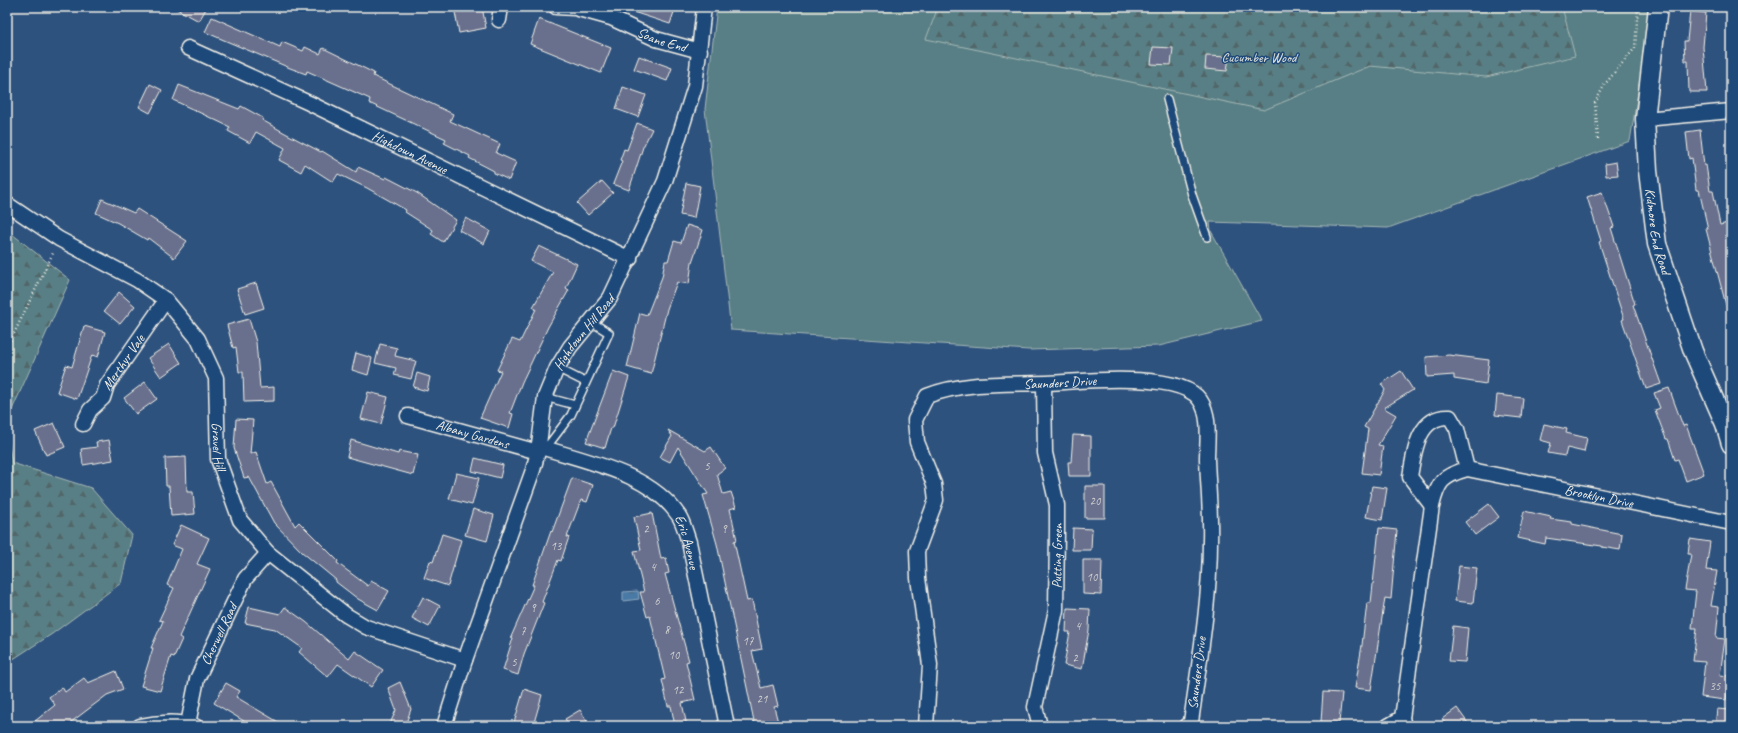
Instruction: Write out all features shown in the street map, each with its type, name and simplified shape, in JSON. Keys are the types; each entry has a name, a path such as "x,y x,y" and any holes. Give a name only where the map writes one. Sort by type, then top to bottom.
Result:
{"street":[{"name":"Soane End","path":"556,7 575,8 611,18 656,39 700,52"},
{"name":"Kidmore End Road","path":"1658,7 1645,119 1648,171 1657,244 1693,352 1725,424 1731,444"},
{"name":"Highdown Hill Road","path":"444,726 465,660 541,449 545,398 558,368 570,347 610,298 630,259 665,181 695,86 700,52 701,8"},
{"name":"Highdown Avenue","path":"188,48 309,103 630,259"},
{"path":"1645,119 1731,111"},
{"name":"Gravel Hill","path":"7,204 59,239 137,280 166,300 198,339 216,378 218,459 240,520 268,553 346,615 366,627 465,660"},
{"name":"Merthyr Vale","path":"83,424 90,410 103,398 107,385 166,300"},
{"name":"Saunders Drive","path":"926,726 930,665 918,578 917,551 936,500 934,484 917,442 915,420 927,396 945,389 974,385 1143,380 1178,385 1200,399 1207,421 1210,542 1200,654 1191,722 1187,726"},
{"name":"Putting Green","path":"1040,726 1035,707 1056,610 1057,529 1057,505 1045,453 1044,384"},
{"name":"Albany Gardens","path":"408,416 541,449"},
{"path":"1388,726 1403,722 1432,506 1436,487 1451,474 1467,469 1457,429 1450,417 1439,416 1426,425 1415,447 1410,477 1432,506"},
{"name":"Eric Avenue","path":"541,449 634,477 658,492 679,517 689,542 726,726"},
{"name":"Brooklyn Drive","path":"1467,469 1731,523"},
{"name":"Cherwell Road","path":"192,725 197,679 245,579 268,553"},
{"path":"140,726 152,724 192,725"}],"lane":[{"path":"1167,98 1192,195 1207,237"},
{"path":"541,449 570,415 609,333 590,321"},
{"path":"558,368 585,382"},
{"path":"545,398 575,405"}],"path":[{"path":"1598,140 1596,103 1605,84 1635,48 1638,7"},
{"path":"7,348 59,239"}],"green space":[{"path":"717,7 1652,7 1630,141 1388,228 1210,222 1211,231 1262,321 1159,346 1029,350 731,330 705,109"},
{"name":"Cucumber Wood","path":"938,7 1562,7 1575,56 1486,77 1370,66 1264,110 926,39"},
{"path":"7,230 70,280 7,421"},
{"path":"7,433 12,463 91,488 132,535 121,583 52,634 7,663"}],"water":[{"path":"638,591 639,599 623,601 623,592"}],"building":[{"path":"173,7 207,7 199,21"},
{"path":"454,7 482,7 486,28 459,33"},
{"path":"624,7 659,7 674,12 670,24 624,9"},
{"path":"1690,11 1706,13 1703,47 1707,92 1689,92 1688,61 1685,61 1684,41 1687,41"},
{"path":"212,17 280,47 282,42 303,51 305,47 320,54 323,48 374,73 373,76 453,114 450,121 500,144 496,153 516,162 509,180 469,158 470,156 444,143 446,139 369,103 370,99 307,71 306,74 290,68 205,32"},
{"path":"539,19 611,48 601,73 530,44"},
{"path":"1153,47 1173,48 1171,65 1151,64"},
{"path":"639,56 672,68 667,81 634,69"},
{"path":"1206,56 1229,57 1227,71 1205,69"},
{"path":"150,84 162,90 150,113 139,107"},
{"path":"179,85 239,109 241,106 263,118 262,120 321,152 322,151 356,172 358,167 385,179 386,177 417,193 456,220 443,242 431,234 433,230 405,212 406,210 367,188 338,174 333,182 305,164 301,172 279,160 285,148 256,132 250,143 228,131 230,127 173,100"},
{"path":"623,87 646,95 638,117 616,109"},
{"path":"637,123 652,129 643,147 629,190 613,184 622,161 620,160 624,149 627,150"},
{"path":"1700,130 1704,166 1706,165 1710,191 1713,191 1720,225 1731,222 1731,308 1727,309 1706,229 1708,229 1699,190 1696,190 1692,158 1689,159 1686,132"},
{"path":"1616,162 1618,175 1606,176 1605,164"},
{"path":"602,181 613,193 588,215 577,203"},
{"path":"686,183 700,186 694,218 680,215"},
{"path":"1602,192 1614,227 1611,228 1635,304 1633,305 1661,384 1646,389 1622,320 1624,319 1599,242 1601,241 1587,197"},
{"path":"102,199 134,213 137,209 187,241 174,258 148,238 147,240 118,223 96,213"},
{"path":"466,218 490,231 484,244 459,230"},
{"path":"687,225 703,230 692,262 689,284 677,282 667,309 651,374 627,367 640,313 647,315 662,277 665,261 668,261 674,241 681,243"},
{"path":"539,246 577,264 566,288 569,290 548,327 522,382 510,413 513,414 509,428 480,418 501,371 497,370 512,339 520,342 536,309 533,307 553,272 531,261"},
{"path":"256,283 264,308 245,314 237,289"},
{"path":"119,292 135,306 120,324 104,311"},
{"path":"249,319 256,342 260,388 274,387 274,401 244,402 243,372 239,372 236,347 233,348 227,325"},
{"path":"84,326 105,332 98,357 92,355 77,399 57,392 66,365 72,367"},
{"path":"169,344 181,363 161,377 148,358"},
{"path":"380,344 397,348 395,356 416,361 411,379 394,375 396,368 375,363"},
{"path":"356,353 372,358 368,375 352,370"},
{"path":"1449,355 1489,360 1486,384 1454,379 1454,375 1427,377 1426,357"},
{"path":"613,371 629,377 605,448 586,442"},
{"path":"1401,371 1413,390 1384,408 1396,415 1378,445 1383,446 1379,475 1362,473 1368,429 1364,427 1385,390 1381,384"},
{"path":"417,373 430,377 427,391 413,387"},
{"path":"145,382 157,399 136,414 124,398"},
{"path":"1669,388 1683,426 1686,425 1704,474 1686,481 1678,459 1675,460 1668,439 1666,439 1655,410 1660,408 1654,393"},
{"path":"368,392 388,397 381,424 361,419"},
{"path":"1497,395 1523,398 1521,418 1495,415"},
{"path":"236,419 253,420 250,454 256,452 267,484 271,482 295,526 299,522 338,561 337,563 368,586 371,581 389,591 378,610 358,599 336,582 336,580 302,552 274,523 249,477 244,478 234,448"},
{"path":"54,423 65,447 46,455 35,431"},
{"path":"1544,424 1567,429 1566,433 1587,438 1584,452 1567,448 1565,456 1548,453 1551,443 1540,440"},
{"path":"668,430 705,451 711,447 725,468 717,474 723,494 731,492 736,507 730,509 737,540 734,541 747,601 752,600 762,649 752,651 761,688 773,685 778,706 774,707 779,726 755,726 717,544 703,495 708,494 678,447 670,462 660,457 672,436"},
{"path":"1073,435 1091,436 1091,476 1069,476 1068,462 1071,462"},
{"path":"109,440 113,460 83,465 81,449 97,447 96,442"},
{"path":"351,440 398,454 399,451 418,455 413,475 347,457"},
{"path":"186,457 187,492 193,492 195,514 171,516 169,486 166,486 165,458"},
{"path":"475,458 503,465 500,478 472,471"},
{"path":"456,473 479,478 472,505 449,499"},
{"path":"572,478 593,485 587,502 581,500 567,537 569,537 561,561 558,560 542,602 544,603 524,654 518,675 503,670 513,638 511,637 534,585 532,585 551,531 552,532"},
{"path":"1085,486 1105,486 1105,518 1085,518"},
{"path":"1372,486 1387,488 1382,520 1366,517"},
{"path":"1489,504 1499,517 1475,535 1465,522"},
{"path":"473,509 494,515 487,541 465,535"},
{"path":"1524,511 1551,517 1550,519 1572,522 1572,524 1622,534 1620,550 1546,538 1545,544 1518,538"},
{"path":"652,513 661,559 666,558 669,573 665,574 689,661 686,662 695,700 682,703 687,726 675,726 671,706 668,706 662,680 665,679 650,616 647,617 640,592 644,592 634,551 641,550 634,517"},
{"path":"181,525 209,538 197,564 210,569 179,637 182,639 174,657 171,656 160,691 141,686 153,648 151,648 163,621 159,620 174,588 167,585 182,549 172,545"},
{"path":"1073,528 1092,529 1091,550 1072,550"},
{"path":"1379,528 1397,530 1391,599 1385,598 1371,690 1355,688 1367,603 1371,603"},
{"path":"442,534 461,540 448,586 424,578 430,561 433,562"},
{"path":"1690,539 1710,542 1706,570 1717,571 1711,606 1719,607 1716,638 1725,639 1720,675 1729,676 1726,700 1701,697 1705,662 1693,661 1697,628 1692,628 1696,591 1685,590 1691,554 1688,554"},
{"path":"1083,560 1102,560 1101,595 1083,594"},
{"path":"1459,566 1477,568 1473,603 1455,601"},
{"path":"423,597 440,606 429,627 412,618"},
{"path":"249,607 280,614 285,607 306,622 349,659 355,651 383,670 371,687 338,664 328,677 299,652 302,648 275,629 245,623"},
{"path":"1067,608 1090,609 1089,630 1082,669 1064,665 1070,632 1066,632"},
{"path":"1453,626 1468,628 1465,662 1449,661"},
{"path":"116,671 123,689 107,695 66,726 29,726 55,705 49,697 62,687 65,692 84,678 88,683"},
{"path":"400,682 411,709 405,726 389,726 396,710 388,688"},
{"path":"226,683 240,691 236,697 285,726 252,726 214,703"},
{"path":"524,689 542,695 533,726 513,726"},
{"path":"1323,692 1342,693 1339,723 1321,722"},
{"path":"1457,708 1470,726 1447,726 1442,719"},
{"path":"1717,709 1731,710 1731,726 1715,726"},
{"path":"580,710 590,726 570,726 565,719"}]}
